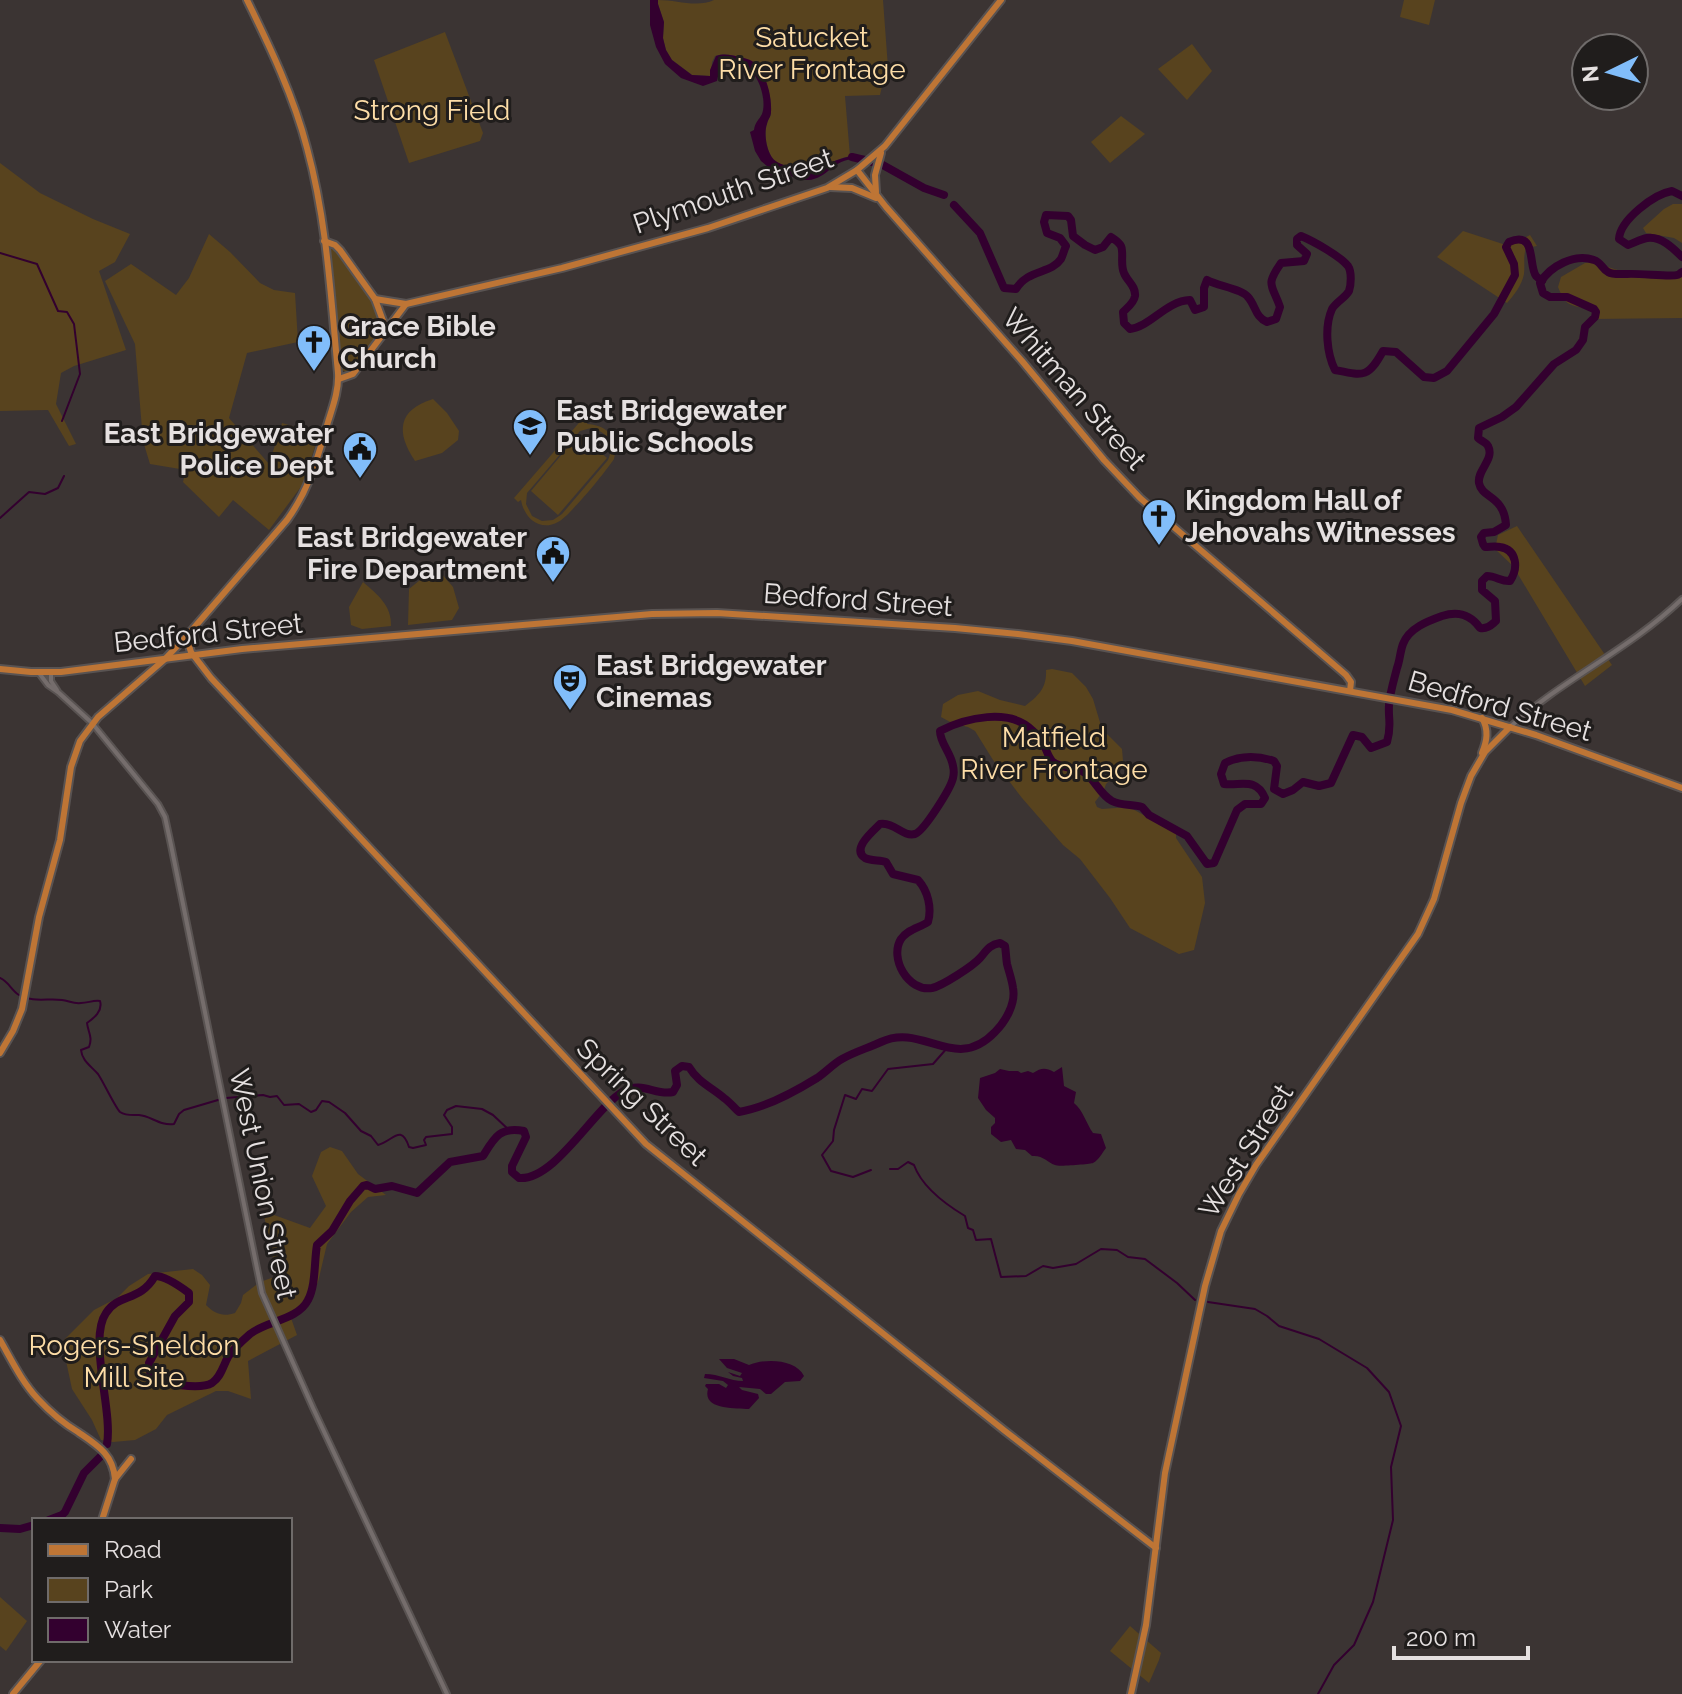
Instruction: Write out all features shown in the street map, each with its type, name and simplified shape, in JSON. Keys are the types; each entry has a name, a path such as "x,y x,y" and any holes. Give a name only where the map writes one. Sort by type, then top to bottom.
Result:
{"main road":[{"path":"0,1053 16,1026 25,996 41,910 60,840 71,767 80,741 92,723 186,637 300,502 313,474 335,399 339,379 324,241 309,154 288,91 247,0"},
{"name":"Plymouth Street","path":"375,299 406,304 562,268 711,227 827,188 875,161 1001,0"},
{"path":"875,161 879,199"},
{"name":"Whitman Street","path":"859,168 879,199 1104,460 1140,498 1340,669 1350,680 1350,691"},
{"path":"827,188 858,189 879,199"},
{"path":"324,241 338,247 375,299 386,329"},
{"path":"339,379 353,374 406,304"},
{"name":"Bedford Street","path":"0,669 51,673 193,655 636,615 717,613 961,629 1084,643 1452,710 1510,727 1682,788"},
{"name":"Spring Street","path":"186,637 193,655 210,677 604,1102 657,1154 1156,1548"},
{"path":"1477,764 1487,735 1482,718"},
{"name":"West Street","path":"1131,1694 1144,1639 1169,1452 1205,1286 1221,1231 1256,1165 1418,934 1434,899 1464,794 1477,764 1510,727"},
{"path":"0,1340 24,1382 42,1403 98,1445 111,1462 115,1479"},
{"path":"103,1518 115,1479 131,1459"},
{"path":"13,1694 39,1662"}],"street":[{"path":"1510,727 1531,709 1640,634 1682,599"},
{"name":"West Union Street","path":"39,673 48,685 92,723 158,804 165,817 259,1281 277,1327 447,1694"},
{"path":"51,673 51,681 58,692"}],"green space":[{"name":"Satucket River Frontage","path":"658,0 694,4 714,0 883,0 889,81 883,82 880,95 845,96 850,156 799,176 790,167 776,161 767,143 771,104 760,71 748,60 722,55 715,56 711,76 692,75 672,60 666,50 664,22"},
{"path":"1404,0 1435,0 1429,25 1400,17"},
{"name":"Strong Field","path":"445,32 483,133 480,141 409,163 374,60"},
{"path":"1192,44 1212,71 1187,100 1158,69"},
{"path":"1121,116 1145,134 1110,163 1091,142"},
{"path":"0,163 40,193 130,234 115,262 99,271 126,350 61,373 56,404 76,444 69,446 48,410 0,411"},
{"path":"1673,204 1682,204 1682,243 1674,238 1646,233 1643,228"},
{"path":"1463,231 1509,246 1530,235 1537,246 1526,248 1523,278 1507,303 1437,257"},
{"path":"209,234 260,283 274,290 295,293 298,342 247,353 229,418 269,464 282,423 319,434 303,484 269,530 233,500 219,517 183,482 186,470 150,464 143,441 135,344 105,281 131,264 176,295 189,278"},
{"path":"332,248 336,249 366,289 381,323 369,348 349,373 341,370 328,253"},
{"path":"1594,262 1638,275 1659,277 1682,274 1682,318 1592,319 1590,309 1570,304 1558,287 1561,277 1585,263"},
{"path":"433,399 459,431 458,440 442,453 415,461 405,441 403,424 412,409"},
{"path":"584,417 587,424 601,427 610,434 615,445 614,459 579,503 558,522 545,525 534,522 521,500 518,502 514,498","holes":["597,430 606,436 610,444 608,460 562,514 553,520 542,521 532,516 526,504 527,493 580,431"]},
{"path":"579,434 607,458 558,515 531,491"},
{"path":"1517,526 1612,665 1585,686 1513,566 1495,549 1498,535"},
{"path":"436,567 453,587 459,608 452,620 408,625 409,589"},
{"path":"363,582 387,607 391,626 362,629 351,625 349,607"},
{"name":"Matfield River Frontage","path":"1046,670 1072,673 1086,687 1102,729 1122,749 1123,761 1095,802 1097,807 1129,807 1176,833 1176,838 1202,877 1205,903 1194,950 1179,954 1130,928 1080,859 1063,845 1022,798 975,731 941,717 943,704 958,695 978,691 1025,706 1041,691"},
{"name":"Rogers-Sheldon Mill Site","path":"330,1147 342,1151 358,1174 386,1195 368,1197 351,1212 327,1244 318,1282 306,1305 291,1318 297,1335 248,1361 251,1399 228,1391 216,1391 167,1415 156,1429 135,1440 101,1440 72,1389 62,1342 94,1310 117,1298 148,1274 193,1269 210,1285 206,1305 219,1314 235,1313 243,1295 260,1282 277,1276 263,1211 310,1228 326,1206 312,1176 321,1152"},
{"path":"0,1597 27,1621 6,1651 0,1646"},
{"path":"1130,1626 1161,1653 1149,1683 1110,1651"}],"water":[{"path":"650,0 658,0 664,22 666,50 672,60 692,75 710,76 716,56 722,55 746,59 757,65 769,91 771,112 766,139 770,154 776,161 790,167 799,176 840,159 866,156 837,164 815,179 799,179 778,171 781,182 778,185 755,151 750,132 754,130 763,108 761,88 755,75 746,67 726,62 720,67 717,81 703,86 681,78 665,64 656,47 650,25"},
{"path":"1062,1067 1064,1086 1076,1092 1074,1103 1093,1133 1101,1134 1106,1148 1093,1163 1055,1165 1025,1150 1016,1149 1011,1140 1001,1142 991,1134 995,1118 978,1098 980,1078 1000,1069 1033,1073 1043,1069 1054,1072"},
{"path":"719,1359 734,1359 749,1365 763,1361 787,1363 804,1376 800,1381 785,1382 771,1394 760,1389 739,1387 758,1394 759,1398 749,1409 728,1408 710,1401 705,1386 719,1384 726,1388 728,1385 723,1381 704,1378 705,1374 743,1381 728,1372 740,1376 742,1373 727,1368"}],"waterway":[{"path":"852,157 881,164 924,188 944,195"},
{"path":"1682,196 1672,191 1648,202 1631,216 1619,239 1628,245 1647,238 1657,239 1682,257"},
{"path":"954,205 980,233 1004,288 1016,289 1027,278 1057,264 1061,259 1066,246 1060,238 1047,233 1046,215 1068,216 1073,236 1095,250 1103,247 1111,237 1121,246 1123,270 1135,292 1133,301 1123,312 1124,323 1130,329 1181,301 1190,300 1195,310 1204,307 1207,280 1245,294 1263,320 1276,319 1280,307 1273,289 1273,276 1281,263 1304,261 1307,254 1297,245 1297,239 1301,236 1333,253 1349,269 1349,291 1332,309 1328,340 1335,370 1359,374 1369,370 1383,351 1396,352 1424,377 1434,378 1447,371 1494,314 1515,275 1514,264 1506,247 1509,242 1518,240 1528,245 1534,271 1542,281"},
{"path":"0,253 37,264 58,311 67,312 74,324 80,374 62,421"},
{"path":"107,1444 99,1340 101,1325 111,1307 143,1290 155,1276 189,1293 189,1302 175,1316 149,1363 151,1377 181,1385 206,1385 218,1378 230,1354 250,1334 303,1307 312,1287 317,1245 332,1231 363,1186 375,1189 392,1186 417,1193 450,1162 483,1156 494,1139 509,1130 524,1131 526,1137 512,1172 519,1178 533,1176 560,1156 624,1091 643,1088 673,1092 677,1085 675,1071 682,1066 689,1067 739,1112 790,1093 842,1059 881,1042 911,1038 952,1048 966,1048 980,1044 995,1032 1013,1000 1005,946 1000,943 991,947 971,966 937,986 923,988 915,985 899,964 898,947 907,933 928,922 927,894 918,880 893,874 886,862 865,858 860,850 880,824 915,834 937,809 954,774 940,731 987,717 1012,719 1023,724 1041,739 1053,762 1082,771 1112,801 1142,807 1149,815 1187,836 1207,864 1214,863 1237,810 1245,804 1261,804 1265,798 1253,785 1224,784 1221,774 1225,763 1249,757 1274,761 1277,766 1274,789 1283,794 1303,782 1319,786 1331,783 1353,735 1362,737 1371,748 1387,742 1390,695 1406,638 1420,626 1448,615 1468,617 1480,628 1489,626 1496,621 1495,601 1482,590 1482,581 1487,576 1510,581 1514,571 1515,561 1510,552 1500,547 1485,547 1481,537 1506,525 1501,508 1479,483 1490,451 1478,438 1479,428 1516,407 1554,364 1576,350 1583,340 1585,327 1596,312 1567,297 1550,297 1543,293 1540,283 1556,266 1579,258 1596,261 1606,271 1615,274 1678,275 1682,272"},
{"path":"0,518 29,492 45,494 58,488 64,476"},
{"path":"0,978 19,995 30,999 78,1003 100,1001 99,1011 87,1023 89,1047 81,1050 120,1112 174,1124 184,1110 218,1100"},
{"path":"871,1170 853,1177 831,1171 822,1155 833,1141 845,1095 856,1099 862,1089 872,1091 888,1069 933,1064 948,1047"},
{"path":"226,1098 277,1096 284,1105 299,1104 311,1112 322,1101 329,1102 378,1145 400,1135 413,1148 426,1145 426,1137 452,1134 452,1127 444,1115 456,1106 482,1109 509,1130"},
{"path":"890,1169 898,1169 908,1162 914,1165 928,1188 965,1216 976,1240 991,1239 1001,1277 1026,1276 1043,1266 1053,1268 1076,1264 1101,1249 1117,1250 1128,1257 1145,1259 1195,1300"},
{"path":"1208,1302 1255,1309 1279,1326 1319,1339 1367,1368 1389,1392 1401,1426 1391,1467 1393,1520 1373,1602 1354,1645 1334,1665 1318,1694"},
{"path":"54,1518 65,1512 84,1473 102,1455"},
{"path":"0,1528 20,1529 32,1526"}],"place":[{"name":"Grace Bible Church","path":"314,373"},
{"name":"East Bridgewater Public Schools","path":"530,457"},
{"name":"East Bridgewater Police Dept","path":"360,480"},
{"name":"Kingdom Hall of Jehovahs Witnesses","path":"1159,547"},
{"name":"East Bridgewater Fire Department","path":"553,584"},
{"name":"East Bridgewater Cinemas","path":"570,712"}]}
